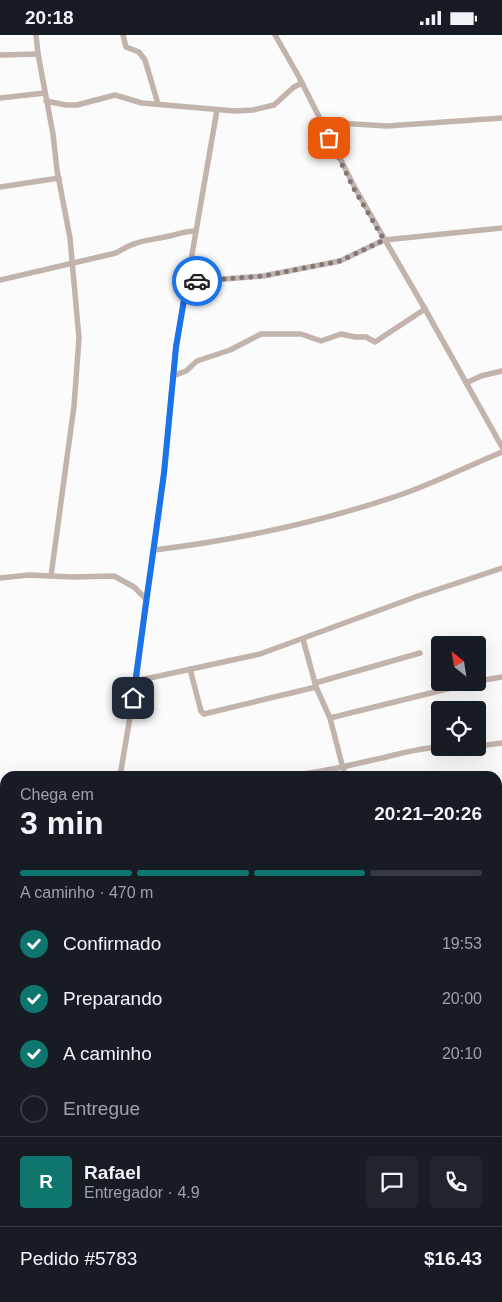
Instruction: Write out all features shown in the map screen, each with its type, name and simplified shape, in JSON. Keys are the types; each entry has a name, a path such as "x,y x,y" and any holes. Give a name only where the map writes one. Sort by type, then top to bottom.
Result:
{"street":[{"path":"36,35 70,238 78,338 74,406 51,576"},
{"path":"124,35 126,47 139,52 145,60 158,104"},
{"path":"275,35 302,83 354,189 425,309 502,447"},
{"path":"0,55 38,54"},
{"path":"46,101 77,105 115,95 142,103 235,111 274,105 294,87 302,83"},
{"path":"0,99 45,93"},
{"path":"50,115 59,104"},
{"path":"121,771 136,681 154,550 164,473 176,347 217,110"},
{"path":"321,121 387,126 502,118"},
{"path":"0,187 59,179"},
{"path":"187,282 263,276 340,261 384,240 502,228"},
{"path":"0,280 116,253 133,243 166,237 185,231 196,231"},
{"path":"173,376 186,371 197,361 225,352 261,334 301,334 322,341 336,335 346,334 355,337 366,337 375,342 425,309"},
{"path":"466,383 481,376 502,371"},
{"path":"154,550 204,544 340,514 402,494 502,452"},
{"path":"136,681 260,653 502,568"},
{"path":"0,578 29,575 114,576 134,587 146,599"},
{"path":"303,639 316,685 330,718 344,771"},
{"path":"190,669 201,711 204,714 316,685 420,653"},
{"path":"486,680 502,677"},
{"path":"330,718 439,691"},
{"path":"486,745 502,743"},
{"path":"320,771 414,750 431,748"}],"way so far":[{"path":"197,281 263,276 340,261 384,240 354,189 329,138"}],"route":[{"path":"133,698 164,473 176,347 187,282 197,281"}]}
